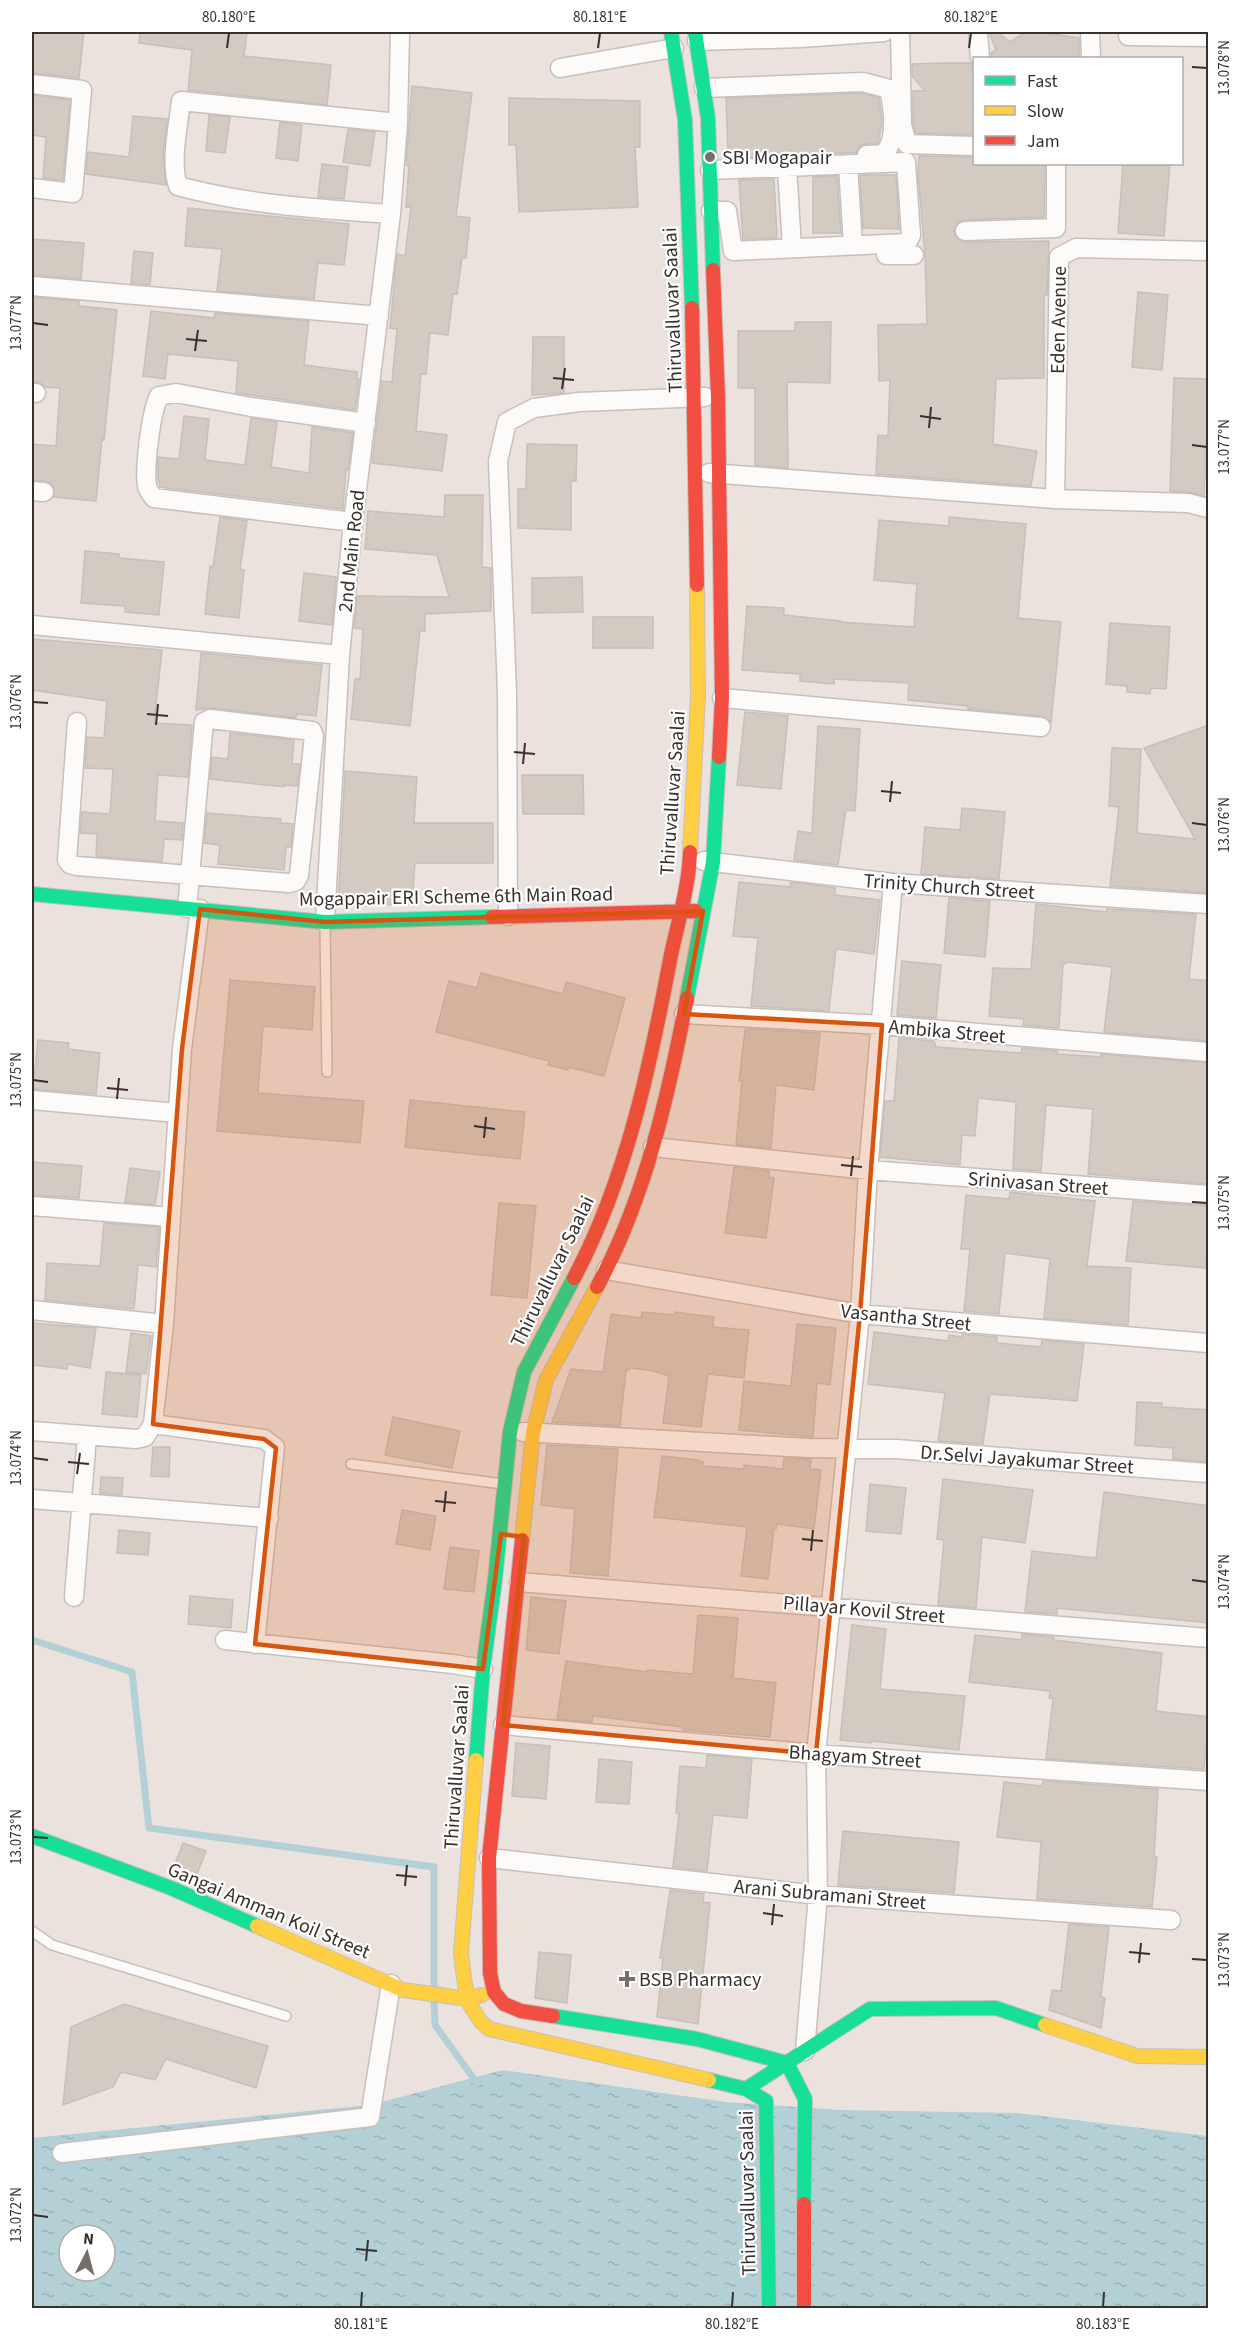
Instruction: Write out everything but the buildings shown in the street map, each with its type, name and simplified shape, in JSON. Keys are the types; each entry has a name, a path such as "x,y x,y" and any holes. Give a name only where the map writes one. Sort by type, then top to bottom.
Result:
{"main road":[{"name":"Thiruvalluvar Saalai","path":"494,1992 489,1954 489,1858 534,1433 546,1380 606,1270 629,1217 653,1147 684,1014 713,862 722,698 718,397 708,118 696,36"},
{"name":"Thiruvalluvar Saalai","path":"672,40 685,120 695,397 698,697 690,859 661,1009 630,1140 607,1208 584,1259 524,1372 510,1432 483,1670 461,1953 468,1999 478,2021 489,2029 746,2089 766,2101 769,2308"},
{"name":"Mogappair ERI Scheme 6th Main Road","path":"32,894 325,922 703,911"},
{"name":"Gangai Amman Koil Street","path":"32,1836 171,1888 397,1987 444,1997 468,1999 494,1992"},
{"path":"494,1992 504,2004 521,2011 697,2039 787,2063 805,2099 804,2308"},
{"path":"746,2089 870,2009 996,2008 1137,2056 1209,2057"}],"street":[{"name":"2nd Main Road","path":"325,922 340,655 352,522 391,214 398,123 400,32"},
{"path":"696,36 884,32"},
{"path":"900,32 902,125 908,144 973,146"},
{"path":"978,32 980,57"},
{"path":"1090,32 1091,57"},
{"path":"1128,36 1209,38"},
{"path":"560,68 672,40"},
{"path":"704,88 863,82 889,89 893,113 891,147 884,154 710,165"},
{"path":"32,84 82,90 73,193 32,188"},
{"path":"391,214 288,207 205,193 178,186 174,175 181,101 398,123"},
{"path":"710,165 787,166 906,162 911,235 907,243 733,251 727,211 711,211"},
{"path":"848,164 853,245"},
{"path":"1056,165 1056,228 1059,257"},
{"path":"787,166 792,248"},
{"path":"965,231 1056,228"},
{"name":"Eden Avenue","path":"1055,499 1059,257 1076,248 1209,251"},
{"path":"713,260 914,255"},
{"path":"32,286 379,316"},
{"path":"352,522 154,498 147,487 146,474 154,407 159,396 176,393 251,407 366,423"},
{"path":"508,916 507,693 498,461 507,422 534,408 579,402 718,397"},
{"path":"695,473 1055,499 1188,503 1209,508"},
{"path":"32,625 340,655"},
{"path":"722,698 1041,727"},
{"path":"32,1431 136,1438 145,1437 153,1424 164,1324 177,1113 194,908 190,874 204,722 210,719 312,731 314,736 299,875 296,881 289,883 190,874 78,866 70,864 67,860 77,722"},
{"name":"Trinity Church Street","path":"690,859 893,883 1209,904"},
{"path":"805,2051 818,1895 816,1754 860,1314 868,1170 893,883"},
{"name":"Ambika Street","path":"684,1014 882,1025 1209,1052"},
{"path":"32,1100 177,1113"},
{"name":"Srinivasan Street","path":"653,1147 868,1170 1209,1195"},
{"path":"32,1206 170,1217"},
{"name":"Vasantha Street","path":"606,1270 860,1314 1209,1343"},
{"path":"32,1310 164,1324"},
{"path":"153,1424 256,1437 271,1442 276,1451 255,1644"},
{"name":"Dr.Selvi Jayakumar Street","path":"510,1432 896,1449 1209,1473"},
{"path":"74,1597 87,1436"},
{"path":"32,1499 269,1518"},
{"name":"Pillayar Kovil Street","path":"519,1582 1209,1638"},
{"path":"225,1640 453,1664 483,1670"},
{"name":"Bhagyam Street","path":"503,1725 816,1754 1209,1782"},
{"name":"Arani Subramani Street","path":"489,1858 818,1895 1171,1920"},
{"path":"62,2153 370,2117 397,1987"}],"lane":[{"name":"2nd Main Road","path":"325,922 327,1072"},
{"path":"351,1464 504,1484"},
{"path":"32,1931 52,1945 286,2016"}],"highlighted area":[{"path":"200,909 325,922 703,911 684,1014 882,1025 860,1314 816,1754 503,1725 524,1537 501,1534 483,1669 255,1644 276,1448 264,1439 153,1424 182,1049"}],"water":[{"path":"503,2070 726,2102 841,2110 1017,2113 1208,2136 1208,2308 32,2308 32,2138 370,2105"}],"waterway":[{"path":"32,1640 132,1672 149,1828 434,1867 434,1989"},
{"path":"434,2000 435,2025 477,2083"}],"traffic: fast":[{"path":"671,32 685,120 692,308"},
{"path":"695,32 708,118 713,270"},
{"path":"687,998 713,862 719,757"},
{"path":"32,894 325,922 492,917"},
{"path":"476,1760 483,1669 495,1580 510,1432 524,1372 574,1278"},
{"path":"32,1836 171,1888 257,1926"},
{"path":"746,2089 870,2009 996,2008 1045,2025"},
{"path":"553,2016 697,2039 787,2063 805,2099 804,2204"},
{"path":"709,2080 746,2089 766,2101 769,2308"}],"traffic: slow":[{"path":"690,852 698,697 697,585"},
{"path":"522,1540 533,1433 546,1380 597,1287"},
{"path":"476,1760 461,1953 470,2005 481,2022 489,2029 709,2080"},
{"path":"257,1926 403,1990 468,1999 482,1995"},
{"path":"1045,2025 1137,2056 1208,2057"}],"traffic: jam":[{"path":"713,270 718,397 722,698 719,757"},
{"path":"692,308 697,585"},
{"path":"574,1278 609,1201 635,1121 683,904 690,852"},
{"path":"492,917 696,911"},
{"path":"597,1287 629,1219 642,1183 663,1110 687,998"},
{"path":"522,1540 489,1858 490,1973 494,1992 504,2004 521,2011 553,2016"},
{"path":"804,2204 804,2308"}],"place":[{"name":"SBI Mogapair","path":"710,157"},
{"name":"BSB Pharmacy","path":"627,1979"}]}
